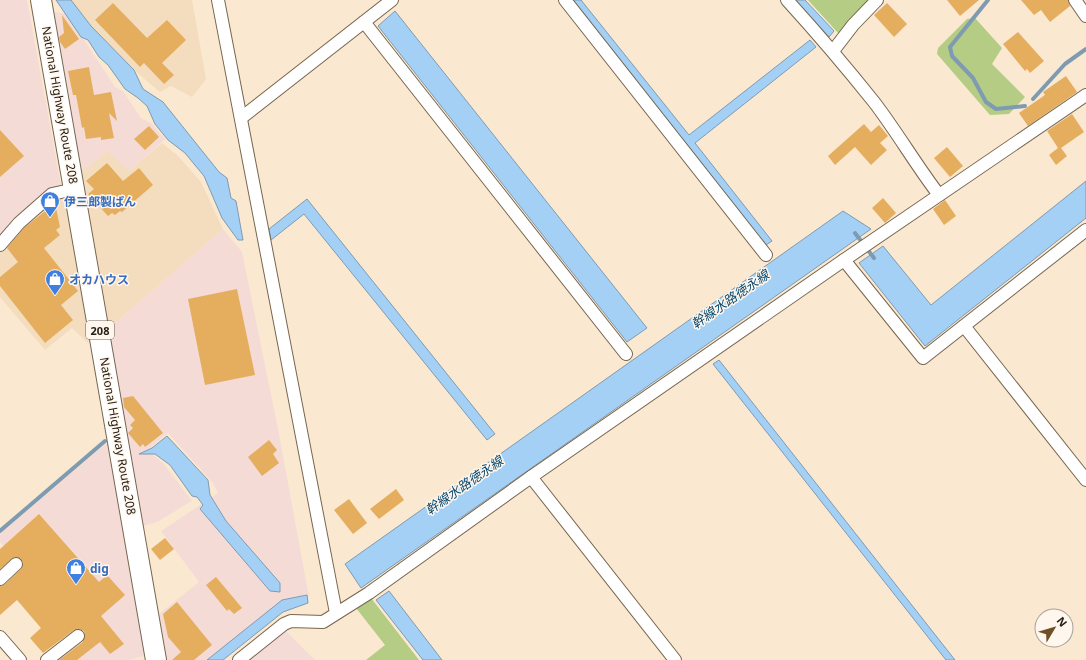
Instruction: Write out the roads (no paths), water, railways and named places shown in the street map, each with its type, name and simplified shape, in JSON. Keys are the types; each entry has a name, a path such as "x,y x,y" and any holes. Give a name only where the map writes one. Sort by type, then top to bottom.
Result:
{"highway":[{"name":"National Highway Route 208","path":"41,0 156,660"}],"street":[{"path":"218,0 336,613"},
{"path":"241,118 392,0"},
{"path":"565,0 766,255"},
{"path":"787,0 834,52 875,104 917,167 939,195"},
{"path":"834,52 853,24 877,0"},
{"path":"1075,0 1086,16"},
{"path":"364,22 626,354"},
{"path":"239,660 284,624 292,621 323,622 370,593 531,477 855,252 1086,95"},
{"path":"0,245 19,223 52,194 75,189"},
{"path":"844,260 923,358 1086,230"},
{"path":"964,326 1086,480"},
{"path":"531,477 675,660"},
{"path":"0,579 16,564"},
{"path":"47,660 78,636"},
{"path":"0,637 20,660"}],"water":[{"path":"56,0 71,0 91,26 134,70 143,89 163,102 219,172 227,178 231,198 236,201 243,240 238,240 222,218 204,176 185,153 168,140 155,124 147,106 125,89 108,65 99,57 88,40 81,37"},
{"path":"573,0 581,0 689,135 810,40 816,47 695,143 772,241 766,245"},
{"path":"795,0 805,0 834,31 829,37"},
{"path":"395,11 647,328 627,342 378,26"},
{"path":"1086,181 1086,218 925,346 859,263 883,246 931,305"},
{"path":"307,199 495,434 487,440 304,214 271,240 269,229"},
{"path":"843,211 871,229 361,588 345,564"},
{"path":"719,360 955,660 946,660 713,364"},
{"path":"167,436 208,480 210,495 226,521 280,583 280,592 270,591 200,509 203,505 197,497 192,496 170,465 155,454 139,454 152,448"},
{"path":"389,591 442,660 423,660 376,600"},
{"path":"307,595 308,603 283,612 223,660 207,660 282,600"}],"waterway":[{"path":"988,0 950,47 952,56 973,78 986,102 996,109 1025,106"},
{"path":"1033,99 1065,64 1086,49"},
{"name":"幹線水路徳永線","path":"855,233 874,258"},
{"path":"0,531 105,441"}],"place":[{"name":"伊三郎製ぱん","path":"50,218"},
{"name":"オカハウス","path":"55,296"},
{"name":"dig","path":"76,585"}]}
